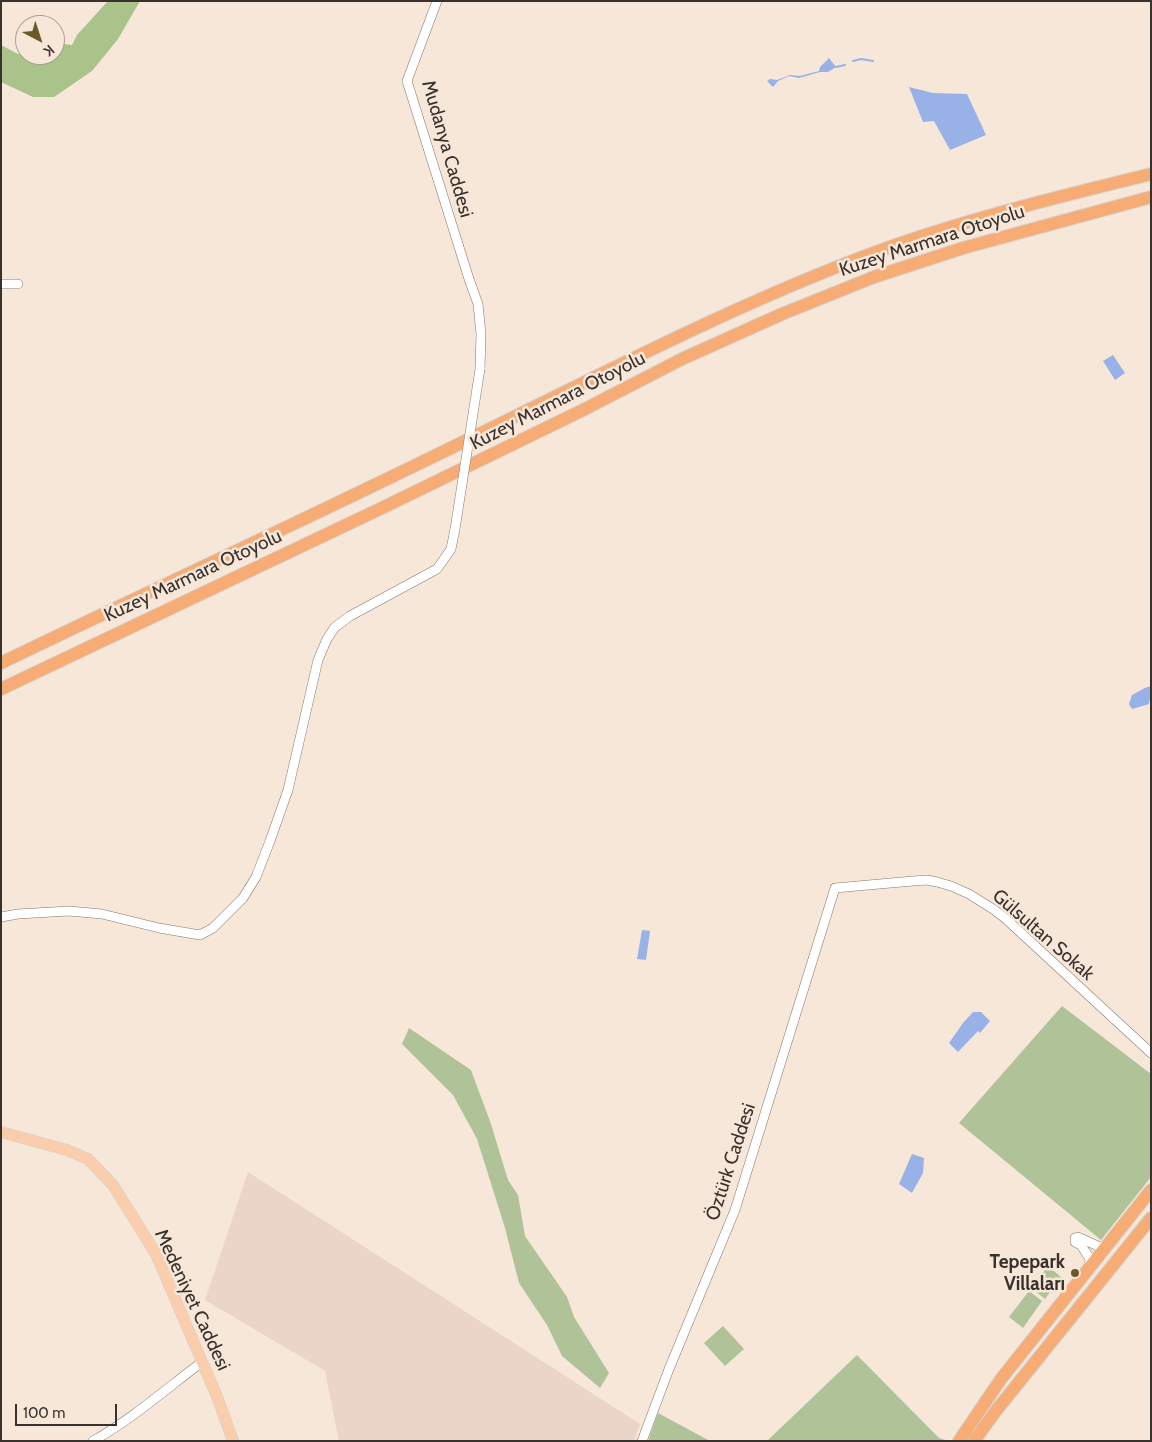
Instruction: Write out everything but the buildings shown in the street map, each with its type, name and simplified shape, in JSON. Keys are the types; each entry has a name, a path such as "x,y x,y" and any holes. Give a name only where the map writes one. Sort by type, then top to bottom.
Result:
{"highway":[{"name":"Kuzey Marmara Otoyolu","path":"1,663 378,484 672,339 770,294 873,253 955,226 1151,174"},
{"name":"Kuzey Marmara Otoyolu","path":"1,689 384,507 583,410 682,359 782,314 874,277 963,248 1151,197"},
{"path":"959,1441 1001,1379 1151,1190"},
{"path":"974,1441 994,1412 1151,1218"}],"main road":[{"name":"Medeniyet Caddesi","path":"1,1132 67,1150 88,1159 113,1185 156,1254 234,1441"}],"street":[{"name":"Mudanya Caddesi","path":"1,917 69,911 102,914 158,928 200,935 213,928 243,898 256,877 267,850 288,790 318,660 327,639 335,627 350,616 437,569 451,549 480,369 481,334 478,304 407,81 436,1"},
{"path":"1,284 18,284"},
{"name":"Gülsultan Sokak","path":"835,888 927,880 952,886 969,894 993,909 1013,925 1151,1053"},
{"name":"Öztürk Caddesi","path":"642,1441 669,1369 735,1210 835,888"},
{"path":"1089,1268 1090,1259 1081,1245 1075,1242 1075,1238 1078,1237 1100,1247 1108,1244"},
{"path":"93,1441 140,1410 202,1362"}],"shaded area":[{"path":"248,1172 640,1424 634,1441 339,1441 325,1371 205,1300"}],"green space":[{"path":"108,1 140,1 118,39 92,71 54,97 33,97 1,82 1,45 15,52 15,65 65,65 65,44 72,45 77,35"},
{"path":"1062,1006 1151,1074 1151,1177 1101,1240 959,1123"},
{"path":"409,1028 471,1070 491,1124 508,1180 518,1195 525,1236 567,1297 574,1317 609,1373 600,1388 562,1356 547,1325 519,1283 505,1228 477,1139 453,1095 402,1044"},
{"path":"1048,1266 1061,1277 1045,1299 1031,1288"},
{"path":"1029,1291 1042,1301 1023,1328 1009,1317"},
{"path":"723,1326 744,1349 725,1366 704,1343"},
{"path":"857,1355 939,1438 949,1441 767,1441"},
{"path":"658,1413 710,1441 648,1441"}],"water":[{"path":"829,58 836,67 828,72 820,72 799,78 789,76 778,81 773,87 767,81 770,79 777,80 790,75 800,76 819,71 820,67"},
{"path":"909,87 933,93 967,94 986,135 950,150 934,121 923,122"},
{"path":"1113,355 1125,373 1115,380 1103,361"},
{"path":"1151,686 1151,700 1149,704 1132,709 1129,704 1132,695"},
{"path":"642,930 650,931 646,960 637,959"},
{"path":"973,1012 981,1012 990,1021 980,1033 978,1031 958,1052 949,1043"},
{"path":"912,1154 924,1158 923,1173 912,1193 899,1184"}],"waterway":[{"path":"853,61 861,59 873,61"},
{"path":"836,67 845,65"}],"place":[{"name":"Tepepark Villaları","path":"1075,1273"}]}
